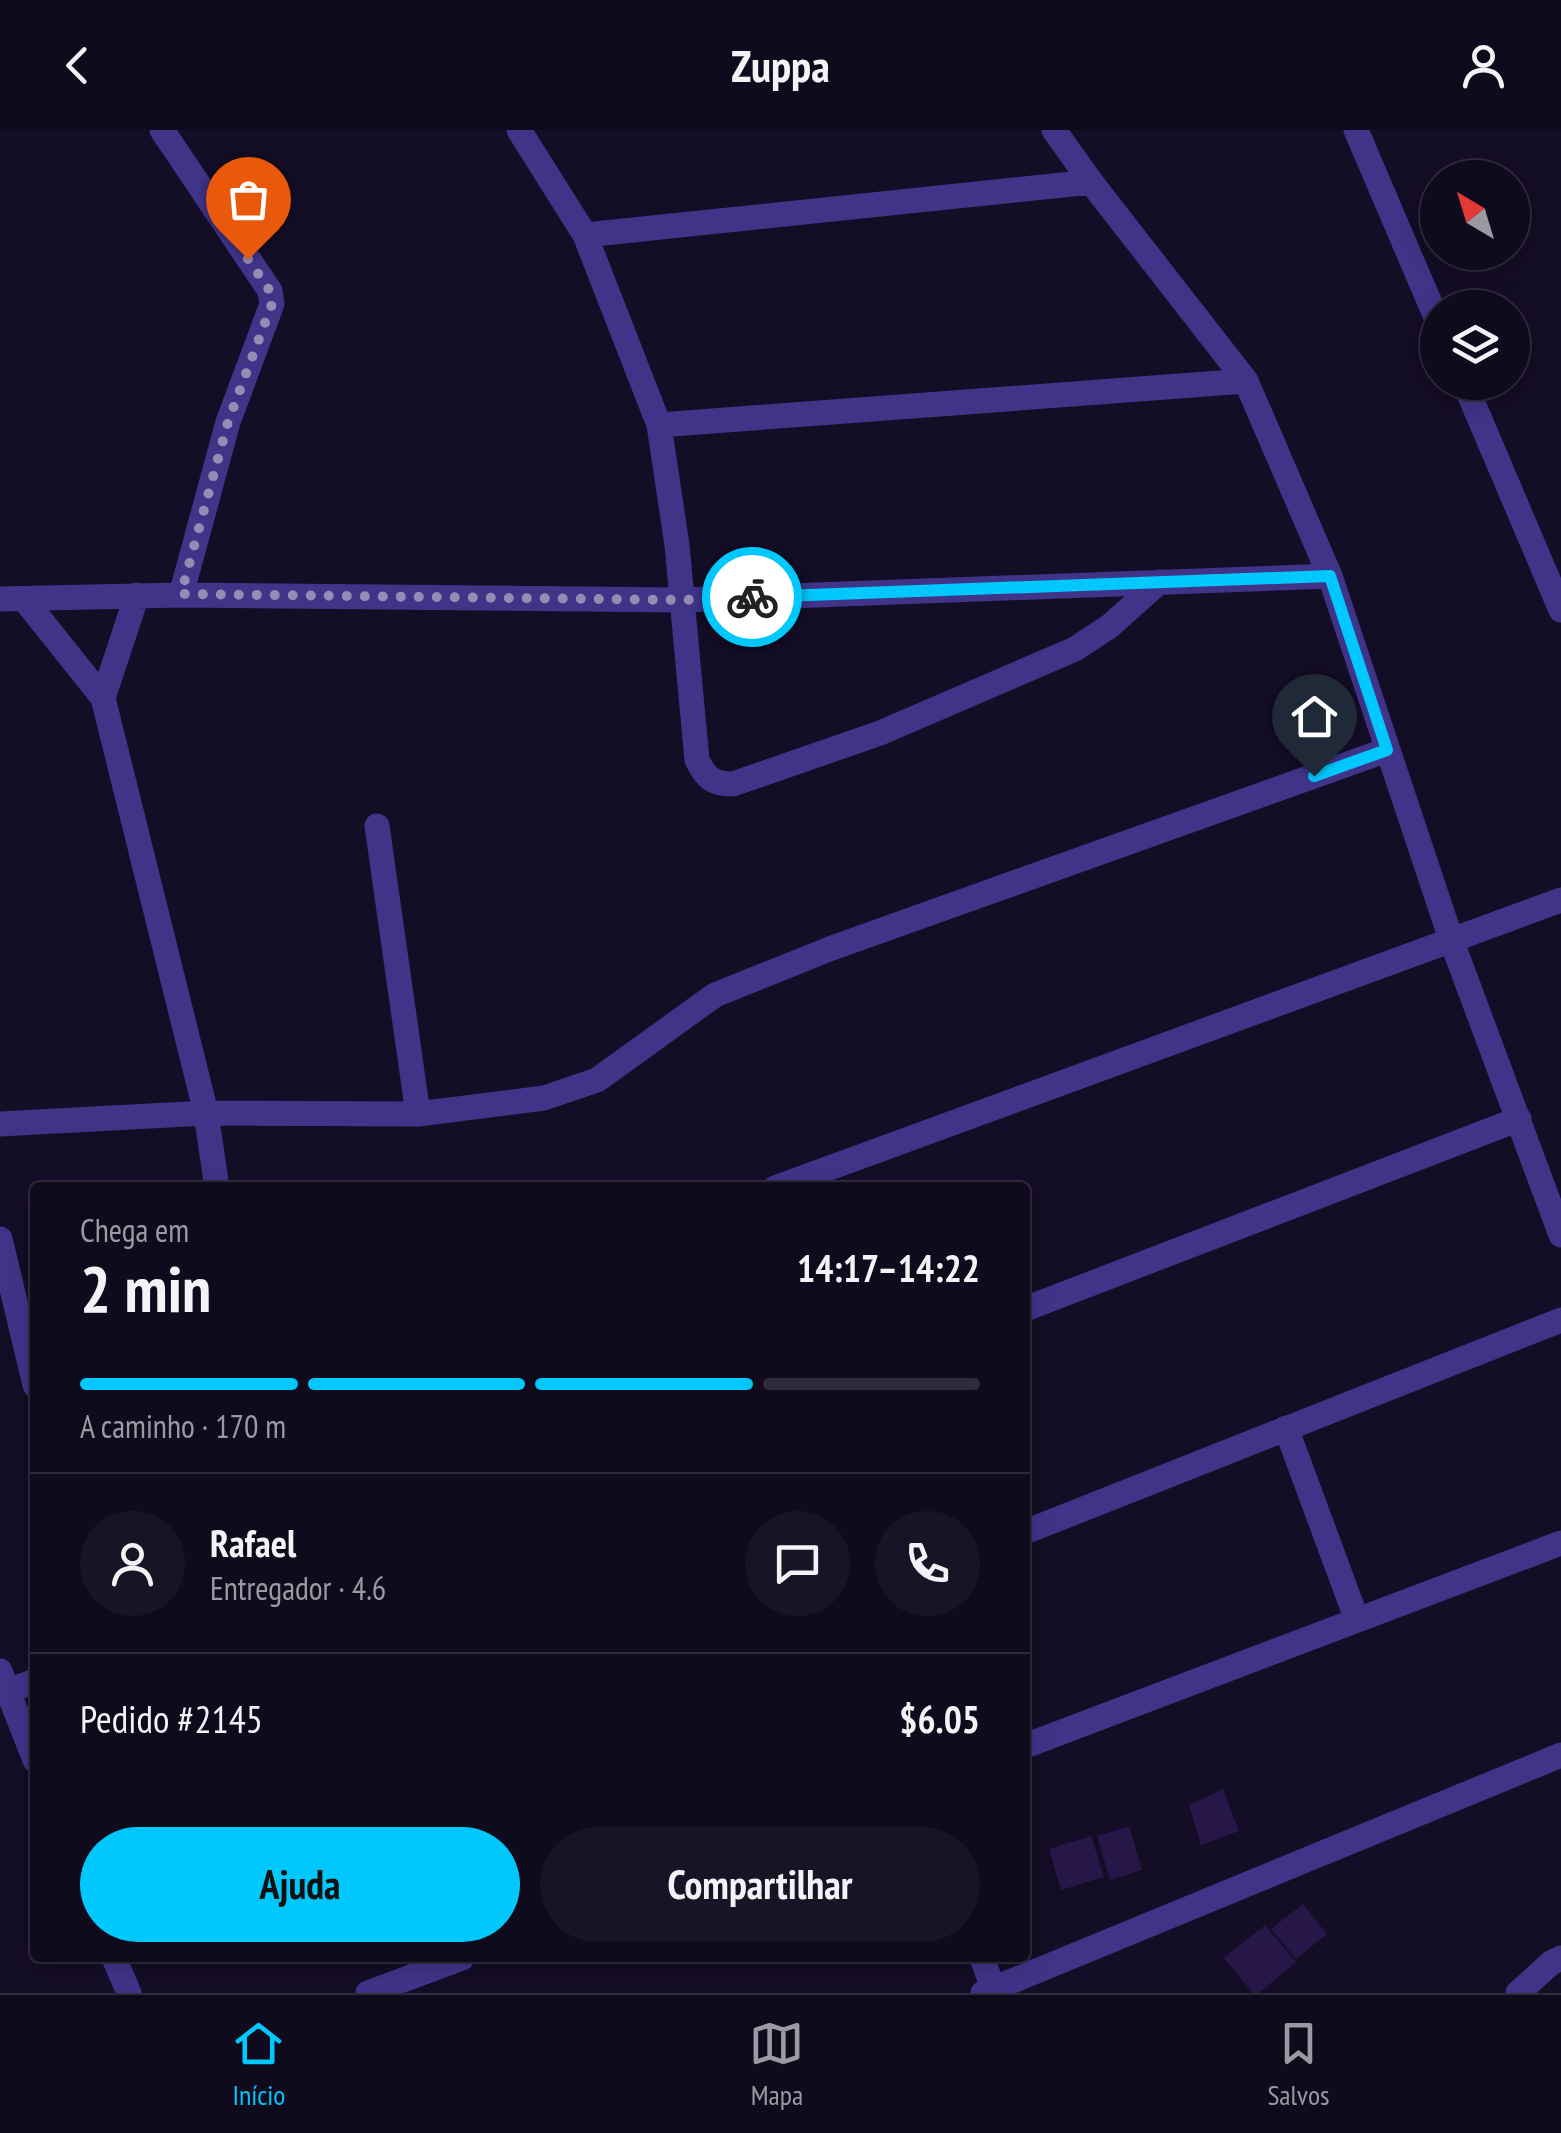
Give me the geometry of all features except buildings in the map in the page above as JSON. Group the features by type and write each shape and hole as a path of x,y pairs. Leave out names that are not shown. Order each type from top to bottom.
{"street":[{"path":"162,130 270,291 272,304 228,422 181,594"},
{"path":"518,130 585,235 659,425 683,600 697,760 715,784 733,784 880,733 1075,650 1110,626 1159,582"},
{"path":"1054,130 1246,381 1330,576 1452,942 1561,1234"},
{"path":"1356,130 1424,290"},
{"path":"585,235 1091,182"},
{"path":"659,425 1246,381"},
{"path":"1472,400 1561,610"},
{"path":"12,599 181,594 683,600 1330,576"},
{"path":"102,698 137,594"},
{"path":"12,599 102,698 206,1113 217,1182"},
{"path":"0,1124 206,1113 418,1114 544,1098 597,1080 715,996 832,948 1387,750"},
{"path":"377,826 418,1114"},
{"path":"792,1182 1561,900"},
{"path":"1030,1308 1519,1119"},
{"path":"0,1239 30,1364"},
{"path":"1030,1530 1561,1320"},
{"path":"1286,1428 1357,1620"},
{"path":"1030,1744 1561,1542"},
{"path":"30,1681 4,1681 30,1747"},
{"path":"983,1962 990,1992 1561,1755"},
{"path":"1518,1993 1561,1958"},
{"path":"116,1962 129,1993"},
{"path":"368,1993 451,1962"}],"way so far":[{"path":"248,259 270,291 270,316 228,422 181,594 683,600 752,597"}],"route":[{"path":"752,597 1330,576 1387,750 1314,776"}]}
